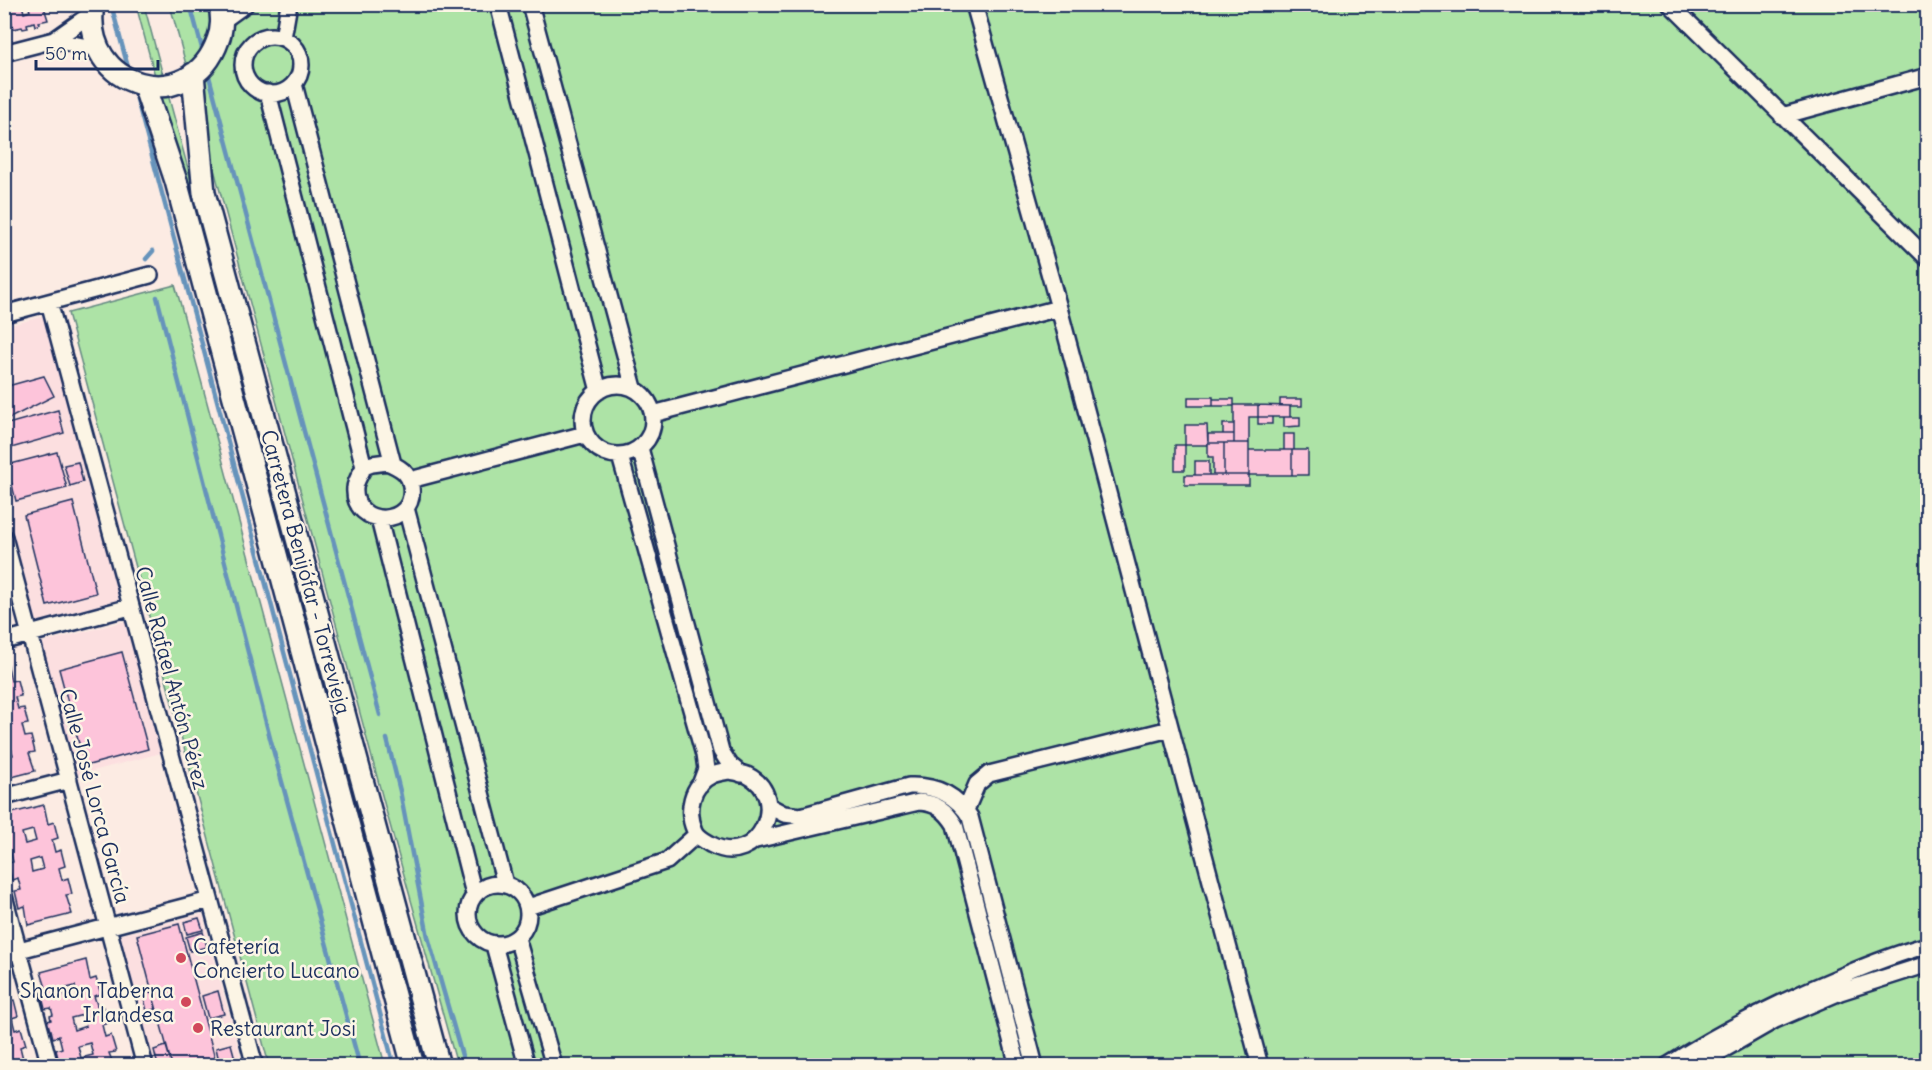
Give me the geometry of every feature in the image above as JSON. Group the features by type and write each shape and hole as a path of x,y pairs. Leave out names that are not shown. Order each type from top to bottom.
{"main road":[{"path":"92,9 90,21 94,42 104,61 120,75 139,84 161,86 182,81 193,74 214,52 221,32 220,13"},
{"name":"Carretera Benijófar - Torrevieja","path":"193,74 204,193 439,1065"},
{"name":"Carretera Benijófar - Torrevieja","path":"144,85 176,181 413,1065"}],"street":[{"path":"220,13 246,4"},
{"path":"283,38 289,4"},
{"path":"498,4 599,391"},
{"path":"530,4 634,388"},
{"path":"974,4 1059,308 1260,1065"},
{"path":"1670,4 1928,259"},
{"path":"4,53 54,40 92,9"},
{"path":"265,37 283,38 291,43 297,50 301,67 294,84 287,90 268,93 251,84 243,66 244,57 249,48 256,41 265,37"},
{"path":"54,40 98,49"},
{"path":"1782,116 1928,76"},
{"path":"294,84 393,464"},
{"path":"268,93 364,467 354,487 356,502 365,514 380,519 394,518 406,508 412,494 410,480 401,467 387,462 364,467"},
{"path":"4,314 150,275"},
{"name":"Calle Rafael Antón Pérez","path":"49,302 255,1065"},
{"path":"653,414 1059,308"},
{"path":"620,385 634,388 645,397 653,414 654,424 649,437 640,448 620,456 606,453 593,446 585,434 583,420 586,406 594,394 606,387 620,385"},
{"path":"410,480 585,434"},
{"path":"640,448 721,751 730,765 741,774"},
{"path":"620,456 704,754 706,769 700,785"},
{"path":"406,508 505,884"},
{"path":"380,519 474,894"},
{"name":"Calle José Lorca García","path":"4,537 145,1065"},
{"path":"4,641 130,607"},
{"path":"966,810 977,784 989,774 1170,729"},
{"path":"756,840 767,824 769,806 762,788 748,776 729,771 711,776 697,788 690,806 692,825 696,835 720,849 739,849 756,840 919,802 937,805 944,810 955,825 1018,1065"},
{"path":"4,797 69,780"},
{"path":"769,806 784,814 801,816 909,786 921,785 944,791 954,797 970,817 1035,1065"},
{"path":"528,906 667,861 696,835"},
{"path":"505,884 519,892 528,906 527,924 517,938 506,944 494,945 479,939 469,925 467,909 474,894 488,885 505,884"},
{"path":"4,896 12,952 50,1065"},
{"path":"12,952 210,900"},
{"path":"517,938 554,1065"},
{"path":"494,945 527,1065"},
{"path":"1667,1065 1694,1048 1791,997 1896,954 1928,945"},
{"path":"1695,1065 1775,1020 1840,992 1928,964"}],"shaded area":[{"path":"44,316 120,599 36,622 5,505 4,327"},
{"path":"126,621 161,753 77,775 41,643"},
{"path":"202,914 243,1065 155,1065 120,935"}],"green space":[{"path":"136,5 144,5 429,1065 420,1065"},
{"path":"170,5 1927,5 1927,1065 457,1065 387,814"},
{"path":"175,285 385,1065 269,1065 68,313"}],"building":[{"path":"8,4 22,4 24,13 30,11 28,4 43,4 48,20 39,22 40,24 35,26 34,22 27,24 28,28 13,29"},
{"path":"44,376 54,396 4,421 4,387"},
{"path":"1188,397 1213,397 1213,406 1188,406"},
{"path":"1213,399 1234,399 1234,406 1213,406"},
{"path":"1280,399 1302,399 1302,406 1280,406"},
{"path":"1234,405 1258,405 1258,417 1249,417 1249,443 1234,443"},
{"path":"1258,405 1290,406 1290,417 1258,417"},
{"path":"58,410 64,433 4,450 4,425"},
{"path":"1258,417 1272,417 1272,424 1258,424"},
{"path":"1284,417 1300,417 1300,426 1284,427"},
{"path":"1223,424 1234,424 1234,434 1223,434"},
{"path":"1185,425 1207,425 1208,445 1185,445"},
{"path":"1208,434 1234,434 1234,443 1208,443"},
{"path":"1284,434 1294,434 1294,450 1284,450"},
{"path":"1208,443 1224,443 1224,475 1213,475 1213,457 1208,457"},
{"path":"1224,443 1249,443 1249,475 1224,475"},
{"path":"1175,445 1185,445 1185,470 1175,470"},
{"path":"1249,450 1292,450 1292,475 1249,475"},
{"path":"1292,450 1308,450 1308,475 1292,475"},
{"path":"57,452 67,488 16,501 7,465"},
{"path":"1195,461 1209,461 1209,475 1195,475"},
{"path":"78,462 83,482 70,486 64,465"},
{"path":"1185,475 1249,475 1249,485 1185,485"},
{"path":"73,502 96,593 47,606 24,515"},
{"path":"122,652 148,749 85,766 59,669"},
{"path":"7,662 11,681 17,680 21,696 15,697 18,709 24,708 28,724 22,725 25,737 31,736 35,752 29,753 35,771 4,779 4,757 13,755 10,744 4,745 4,663"},
{"path":"44,805 48,824 54,822 58,838 52,840 55,852 61,850 65,866 59,868 62,880 68,878 72,894 66,895 72,914 28,925 25,906 19,908 15,891 21,890 18,878 12,880 8,863 13,862 10,850 4,851 4,835 6,834 4,815","holes":["33,830 36,841 25,844 22,833","40,858 43,869 32,872 30,861"]},
{"path":"199,918 203,930 187,934 184,922"},
{"path":"179,924 217,1066 172,1066 152,992 137,935"},
{"path":"203,932 207,947 190,951 186,937"},
{"path":"86,960 90,980 96,978 101,994 94,996 98,1008 104,1007 108,1023 102,1025 105,1037 111,1035 116,1052 109,1053 114,1066 60,1066 56,1050 62,1048 59,1036 53,1038 51,1030 47,1031 44,1022 51,1020 50,1016 53,1015 51,1008 45,1009 41,993 47,991 41,972","holes":["75,986 78,998 66,1001 63,989","83,1015 86,1026 74,1030 71,1018","90,1043 93,1055 81,1058 78,1046"]},
{"path":"4,985 8,1001 14,1000 18,1016 12,1018 15,1030 21,1028 26,1045 20,1047 23,1059 29,1057 31,1066 4,1066"},
{"path":"218,991 224,1014 208,1018 202,996"},
{"path":"152,992 156,1009 147,1011 143,994"},
{"path":"231,1044 237,1066 220,1066 216,1048"},
{"path":"166,1046 172,1066 158,1066 154,1050"}],"waterway":[{"path":"111,4 129,71"},
{"path":"190,4 203,52"},
{"path":"207,69 380,715"},
{"path":"134,88 394,1066"},
{"path":"146,259 153,251"},
{"path":"157,297 271,742 360,1066"},
{"path":"387,739 400,791 428,937 465,1066"}],"place":[{"name":"Cafetería Concierto Lucano","path":"181,958"},
{"name":"Shanon Taberna Irlandesa","path":"186,1002"},
{"name":"Restaurant Josi","path":"198,1028"}]}
